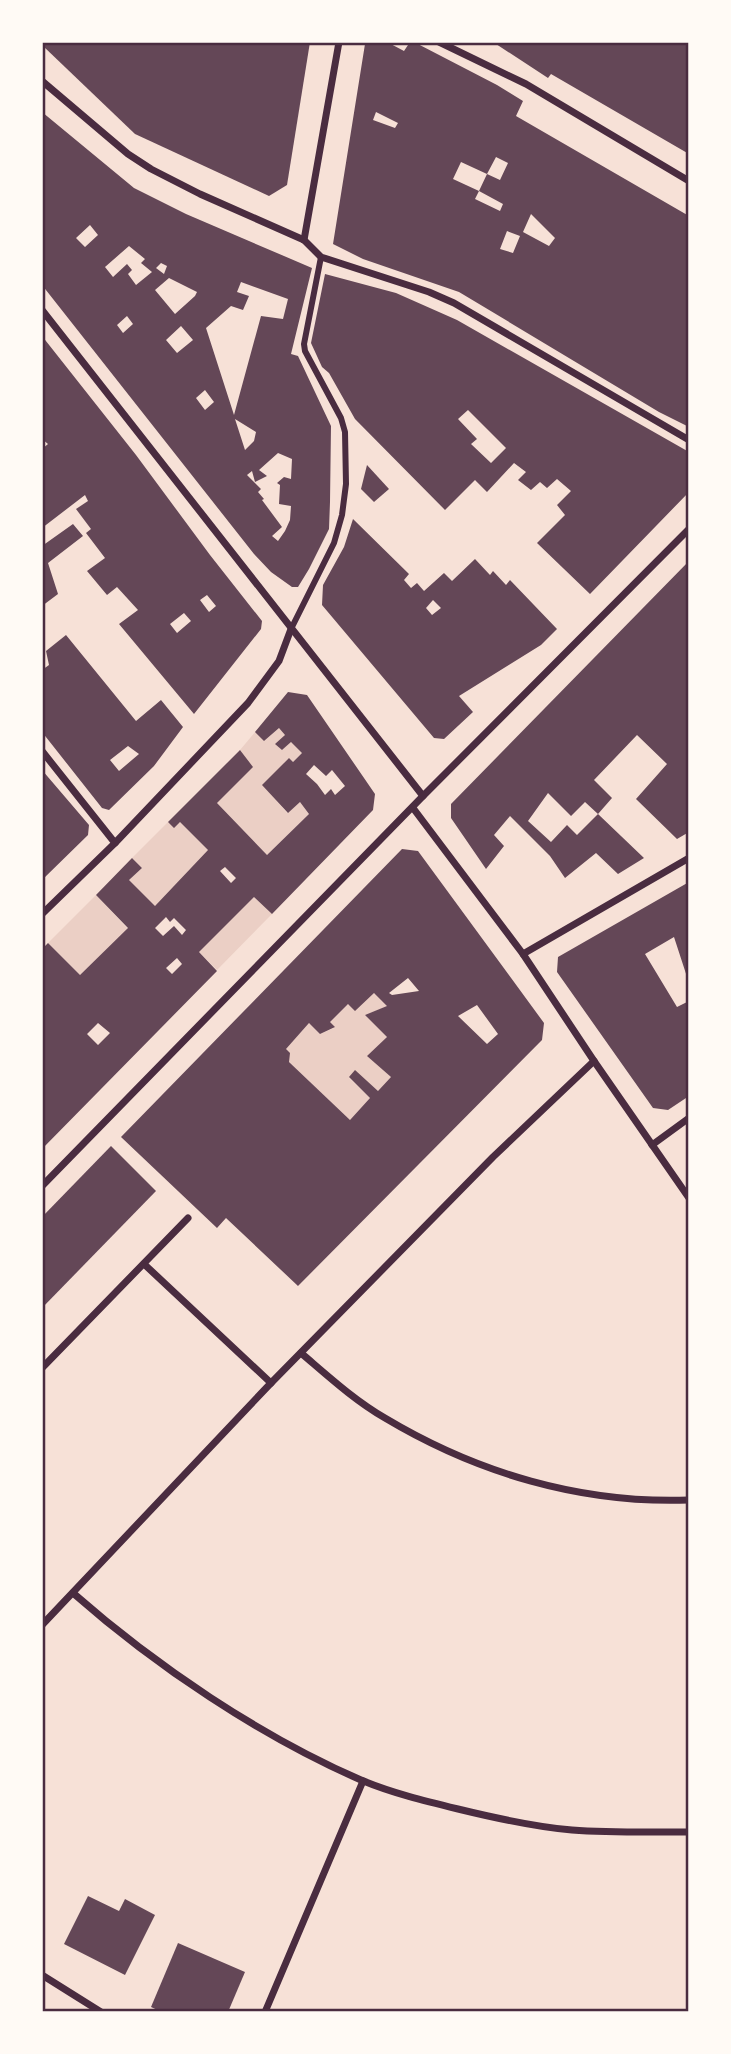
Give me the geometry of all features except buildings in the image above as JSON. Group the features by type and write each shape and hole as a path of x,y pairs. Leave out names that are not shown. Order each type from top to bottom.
{"street":[{"path":"304,240 340,42"},
{"path":"439,42 526,84 689,181"},
{"path":"42,81 128,154 151,169 304,240 321,257 429,292 454,303 689,440"},
{"path":"42,914 115,843 248,703 279,661 291,629 334,542 342,515 346,484 345,432 341,418 304,345 321,257"},
{"path":"42,310 423,796"},
{"path":"42,1186 423,796 689,529"},
{"path":"42,751 115,843"},
{"path":"413,808 523,954 689,1198"},
{"path":"523,954 689,858"},
{"path":"42,1625 271,1383 493,1157 594,1061"},
{"path":"652,1145 689,1118"},
{"path":"42,1368 188,1219"},
{"path":"144,1264 271,1383"},
{"path":"301,1353 342,1389 384,1418 474,1463 545,1486 593,1496 689,1500"},
{"path":"73,1593 115,1630 202,1691 301,1750 363,1781 424,1801 502,1820 571,1830 689,1832"},
{"path":"265,2012 363,1781"},
{"path":"42,1975 101,2012"}],"shaded area":[{"path":"279,728 285,735 276,744 282,750 291,742 302,753 293,762 289,758 263,785 287,813 300,802 309,814 267,855 217,803 252,767 240,750 256,731 264,741"},
{"path":"168,822 174,827 180,822 208,850 155,906 129,880 142,868 132,858"},
{"path":"96,895 128,929 80,975 48,943"},
{"path":"254,897 272,914 217,970 198,951"},
{"path":"374,993 388,1006 365,1015 387,1037 368,1056 391,1077 378,1091 355,1071 349,1078 370,1098 350,1120 289,1062 286,1049 309,1023 320,1034 334,1028 330,1022 348,1004"}]}
